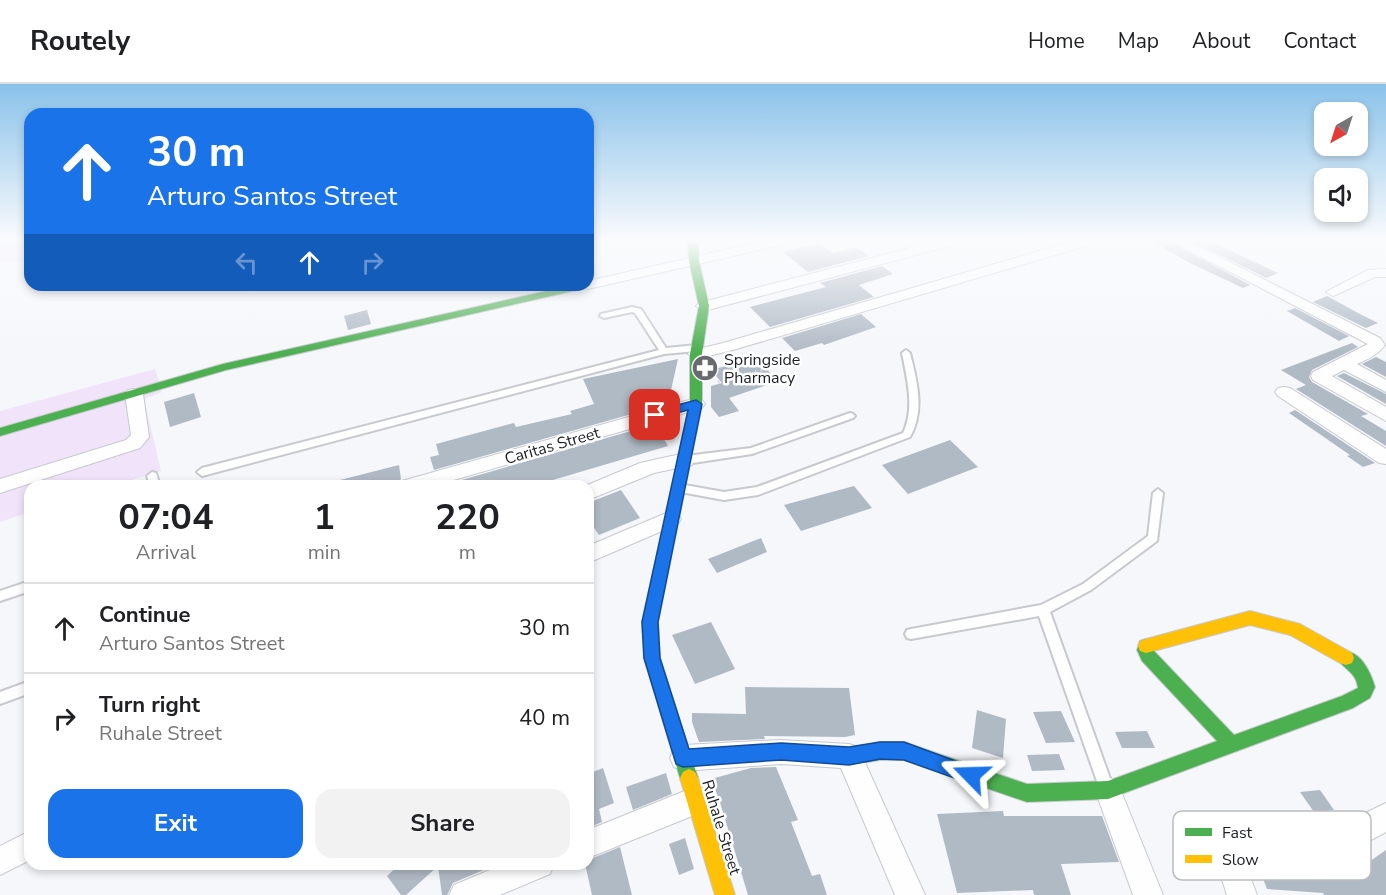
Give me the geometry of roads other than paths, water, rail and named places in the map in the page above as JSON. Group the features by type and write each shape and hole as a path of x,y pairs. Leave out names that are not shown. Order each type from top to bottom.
{"street":[{"path":"594,283 619,278"},
{"name":"Ruhale Street","path":"698,278 704,306 696,351 696,396 685,460 650,622 652,658 725,895"},
{"path":"704,306 811,278"},
{"path":"696,351 727,347 962,278"},
{"path":"1248,278 1377,345 1386,359"},
{"path":"1333,292 1363,278"},
{"path":"0,432 223,367 560,291"},
{"path":"1377,345 1319,376 1386,415"},
{"path":"1345,364 1386,387"},
{"path":"1284,392 1386,458"},
{"path":"0,486 133,444 140,437 134,394"},
{"name":"Caritas Street","path":"428,480 696,396"},
{"path":"594,490 644,469 668,461 685,460"},
{"path":"594,552 671,519"},
{"path":"683,758 781,752 849,756 880,751 904,751 1027,794 1108,790 1347,702 1364,693 1367,687 1364,675 1352,663 1296,628 1263,618 1250,618 1147,644 1145,650 1148,656 1231,744"},
{"path":"849,756 910,895"},
{"path":"1108,790 1148,895"},
{"path":"594,842 697,800"},
{"path":"1371,825 1386,817"},
{"path":"0,861 24,848"},
{"path":"464,895 525,870"},
{"path":"1236,880 1242,895"}],"lane":[{"path":"604,316 632,309 638,311 664,351"},
{"path":"202,472 664,351 696,351"},
{"path":"678,488 724,496 758,491 907,435 913,418 911,378 906,353"},
{"path":"685,460 752,451 850,416"},
{"path":"911,634 1043,610 1087,587 1153,538 1158,493"},
{"path":"0,596 24,588"},
{"path":"1043,610 1108,790"},
{"path":"0,698 24,689"}],"place":[{"name":"Springside Pharmacy","path":"705,368"}]}
